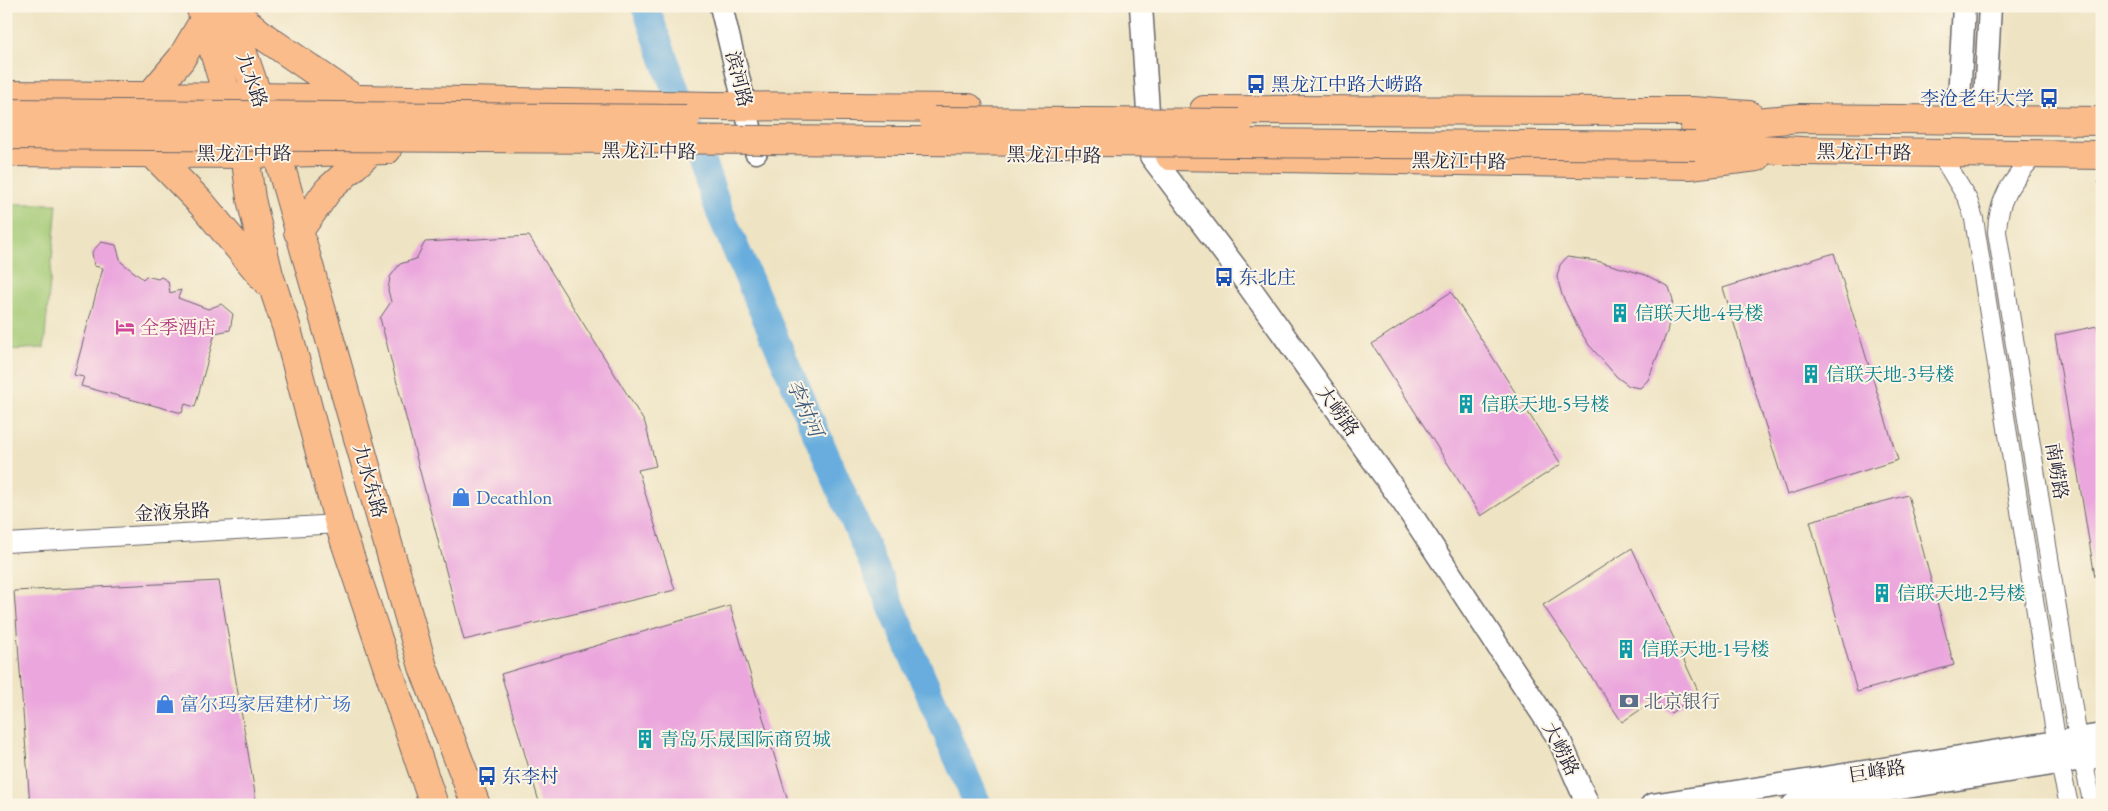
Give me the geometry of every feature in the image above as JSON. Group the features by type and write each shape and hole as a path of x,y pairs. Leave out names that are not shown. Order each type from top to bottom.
{"main road":[{"name":"九水路","path":"228,7 277,153"},
{"path":"228,7 266,38 355,99"},
{"name":"九水路","path":"202,13 244,154"},
{"path":"150,97 181,59 202,13"},
{"name":"黑龙江中路","path":"6,96 257,97 712,106 1692,110 1800,118 2102,121"},
{"name":"黑龙江中路","path":"6,113 1695,136"},
{"path":"1695,136 1800,118"},
{"name":"黑龙江中路","path":"6,135 1695,136"},
{"path":"1695,136 1802,151"},
{"name":"黑龙江中路","path":"6,152 244,154 372,150 548,149 1690,165 1802,151 2102,155"},
{"path":"298,232 328,190 372,150"},
{"path":"152,153 228,232 274,291"},
{"name":"九水东路","path":"277,153 423,667 476,805"},
{"path":"244,154 251,199 274,291 287,329 339,524 434,805"}],"street":[{"name":"滨河路","path":"721,6 756,152"},
{"path":"1141,6 1151,156"},
{"path":"1964,6 1971,119"},
{"path":"1971,119 1990,6"},
{"name":"南崂路","path":"1940,153 1968,200 1974,219 2076,752 2093,805"},
{"name":"南崂路","path":"2036,153 2008,188 2001,201 1998,216 1998,232 2076,752 2069,805"},
{"name":"大崂路","path":"1151,156 1238,271 1403,502 1559,739 1588,805"},
{"name":"金液泉路","path":"6,543 339,524"},
{"name":"巨峰路","path":"1793,805 2076,752 2102,735"},
{"name":"巨峰路","path":"1652,805 2076,752"}],"green space":[{"path":"6,204 57,204 44,348 6,350"}],"building":[{"path":"529,236 645,423 656,466 638,470 675,590 464,640 380,318 391,302 388,290 390,277 400,264 416,259 425,242"},
{"name":"全季酒店","path":"101,242 116,245 121,262 143,279 146,276 158,279 161,277 168,281 170,293 181,290 178,298 208,309 221,304 233,314 230,330 215,333 195,407 185,404 182,413 81,386 84,377 74,375 103,268 94,266 92,252"},
{"name":"信联天地-3号楼","path":"1834,253 1898,460 1787,495 1723,288"},
{"name":"信联天地-4号楼","path":"1567,257 1597,261 1646,275 1669,287 1673,300 1667,332 1648,380 1640,388 1629,386 1617,377 1589,345 1577,326 1562,295 1557,277 1560,265"},
{"name":"信联天地-5号楼","path":"1451,292 1561,464 1481,516 1372,344"},
{"path":"2097,326 2102,348 2102,576 2095,577 2055,335"},
{"name":"信联天地-2号楼","path":"1908,495 1954,665 1857,692 1810,521"},
{"name":"信联天地-1号楼","path":"1632,548 1699,693 1671,713 1655,700 1622,722 1543,605"},
{"path":"219,581 257,805 30,805 14,591"},
{"name":"青岛乐晟国际商贸城","path":"730,606 789,805 540,805 501,674"}],"waterway":[{"name":"李村河","path":"645,6 721,215 978,805"}],"place":[{"name":"黑龙江中路大崂路","path":"1256,84"},
{"name":"李沧老年大学","path":"2049,98"},
{"name":"东北庄","path":"1224,277"},
{"name":"信联天地-4号楼","path":"1620,313"},
{"name":"全季酒店","path":"125,327"},
{"name":"信联天地-3号楼","path":"1811,374"},
{"name":"信联天地-5号楼","path":"1466,404"},
{"name":"Decathlon","path":"461,497"},
{"name":"信联天地-2号楼","path":"1882,593"},
{"name":"信联天地-1号楼","path":"1626,649"},
{"name":"北京银行","path":"1629,701"},
{"name":"富尔玛家居建材广场","path":"165,704"},
{"name":"青岛乐晟国际商贸城","path":"645,739"},
{"name":"东李村","path":"487,776"}]}
